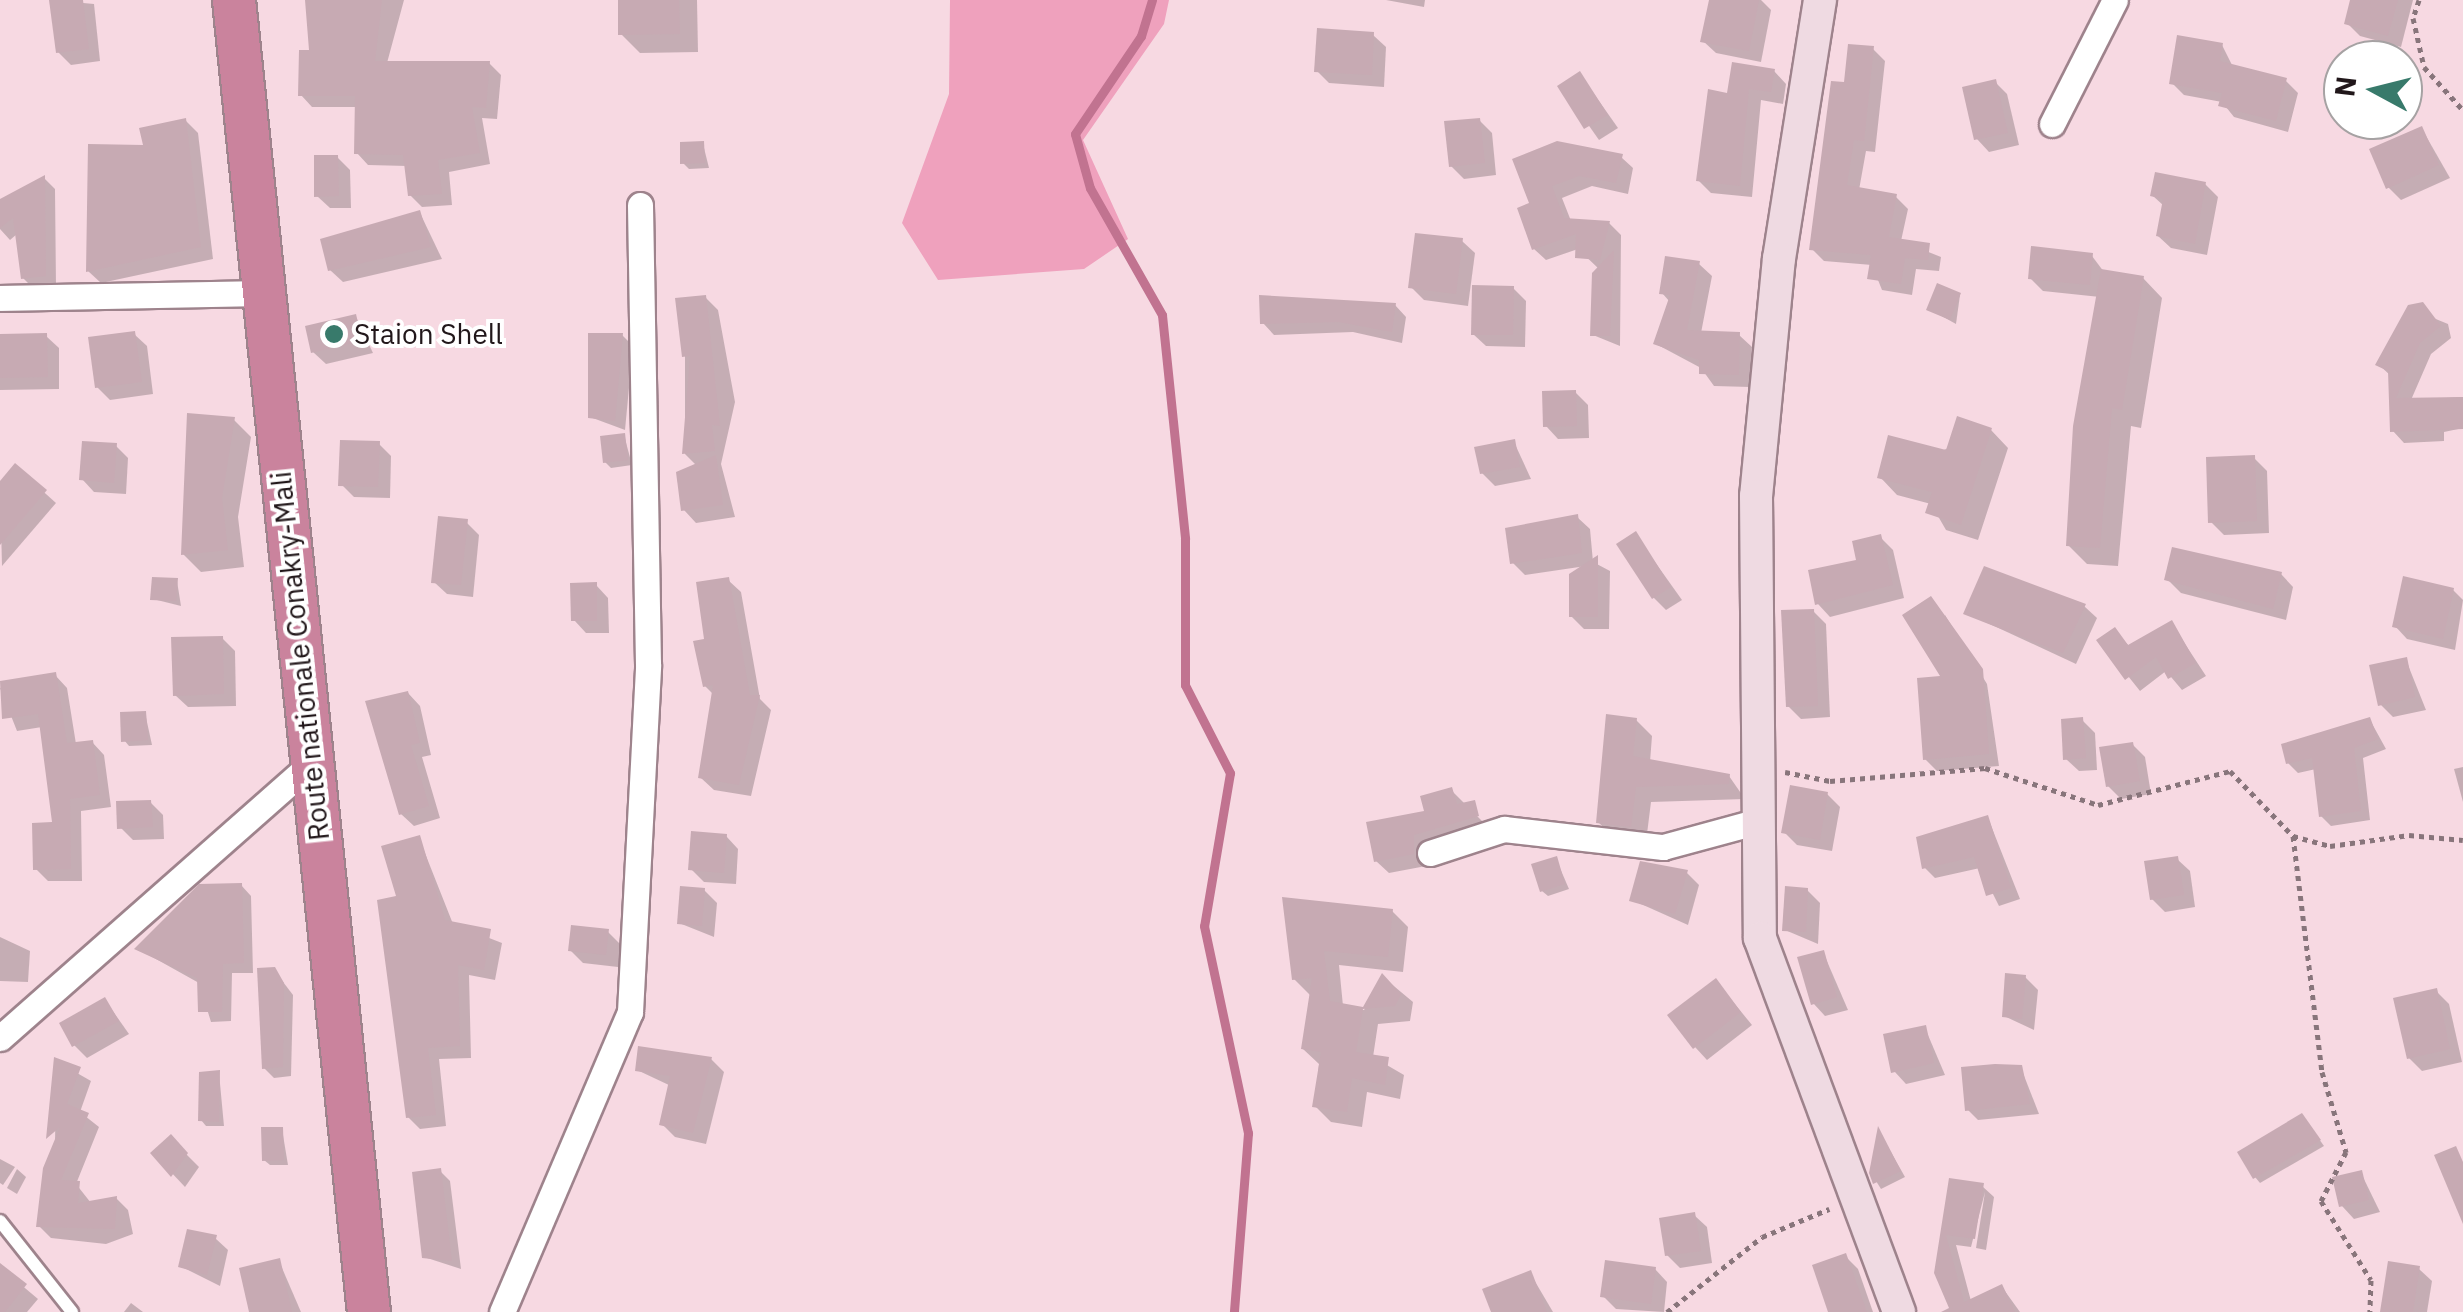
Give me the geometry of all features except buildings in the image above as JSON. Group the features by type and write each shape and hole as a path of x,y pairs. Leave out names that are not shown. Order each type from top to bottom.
{"highway":[{"name":"Route nationale Conakry-Mali","path":"234,0 369,1312"}],"street":[{"path":"1820,0 1779,258 1756,496 1752,766 1760,938 1850,1199 1899,1312"},
{"path":"2052,124 2114,0"},
{"path":"502,1312 630,1012 648,664 640,205"},
{"path":"0,298 264,293"},
{"path":"0,1038 311,764"},
{"path":"1430,853 1504,829 1663,848 1755,822"}],"lane":[{"path":"0,1221 72,1312"}],"path":[{"path":"2419,0 2413,18 2424,68 2463,110"},
{"path":"1752,766 1830,782 1985,768 2098,805 2230,771 2294,836 2330,846 2410,835 2463,840"},
{"path":"2294,836 2322,1072 2346,1152 2320,1200 2371,1280 2370,1312"},
{"path":"1667,1312 1762,1238 1850,1199"}],"shaded area":[{"path":"950,0 1169,0 1164,24 1083,140 1128,239 1084,269 938,280 902,223 949,94"}],"waterway":[{"path":"1152,0 1141,36 1075,134 1090,188 1162,315 1185,539 1185,685 1230,773 1204,926 1248,1133 1234,1312"}],"place":[{"name":"Staion Shell","path":"334,334"}]}
